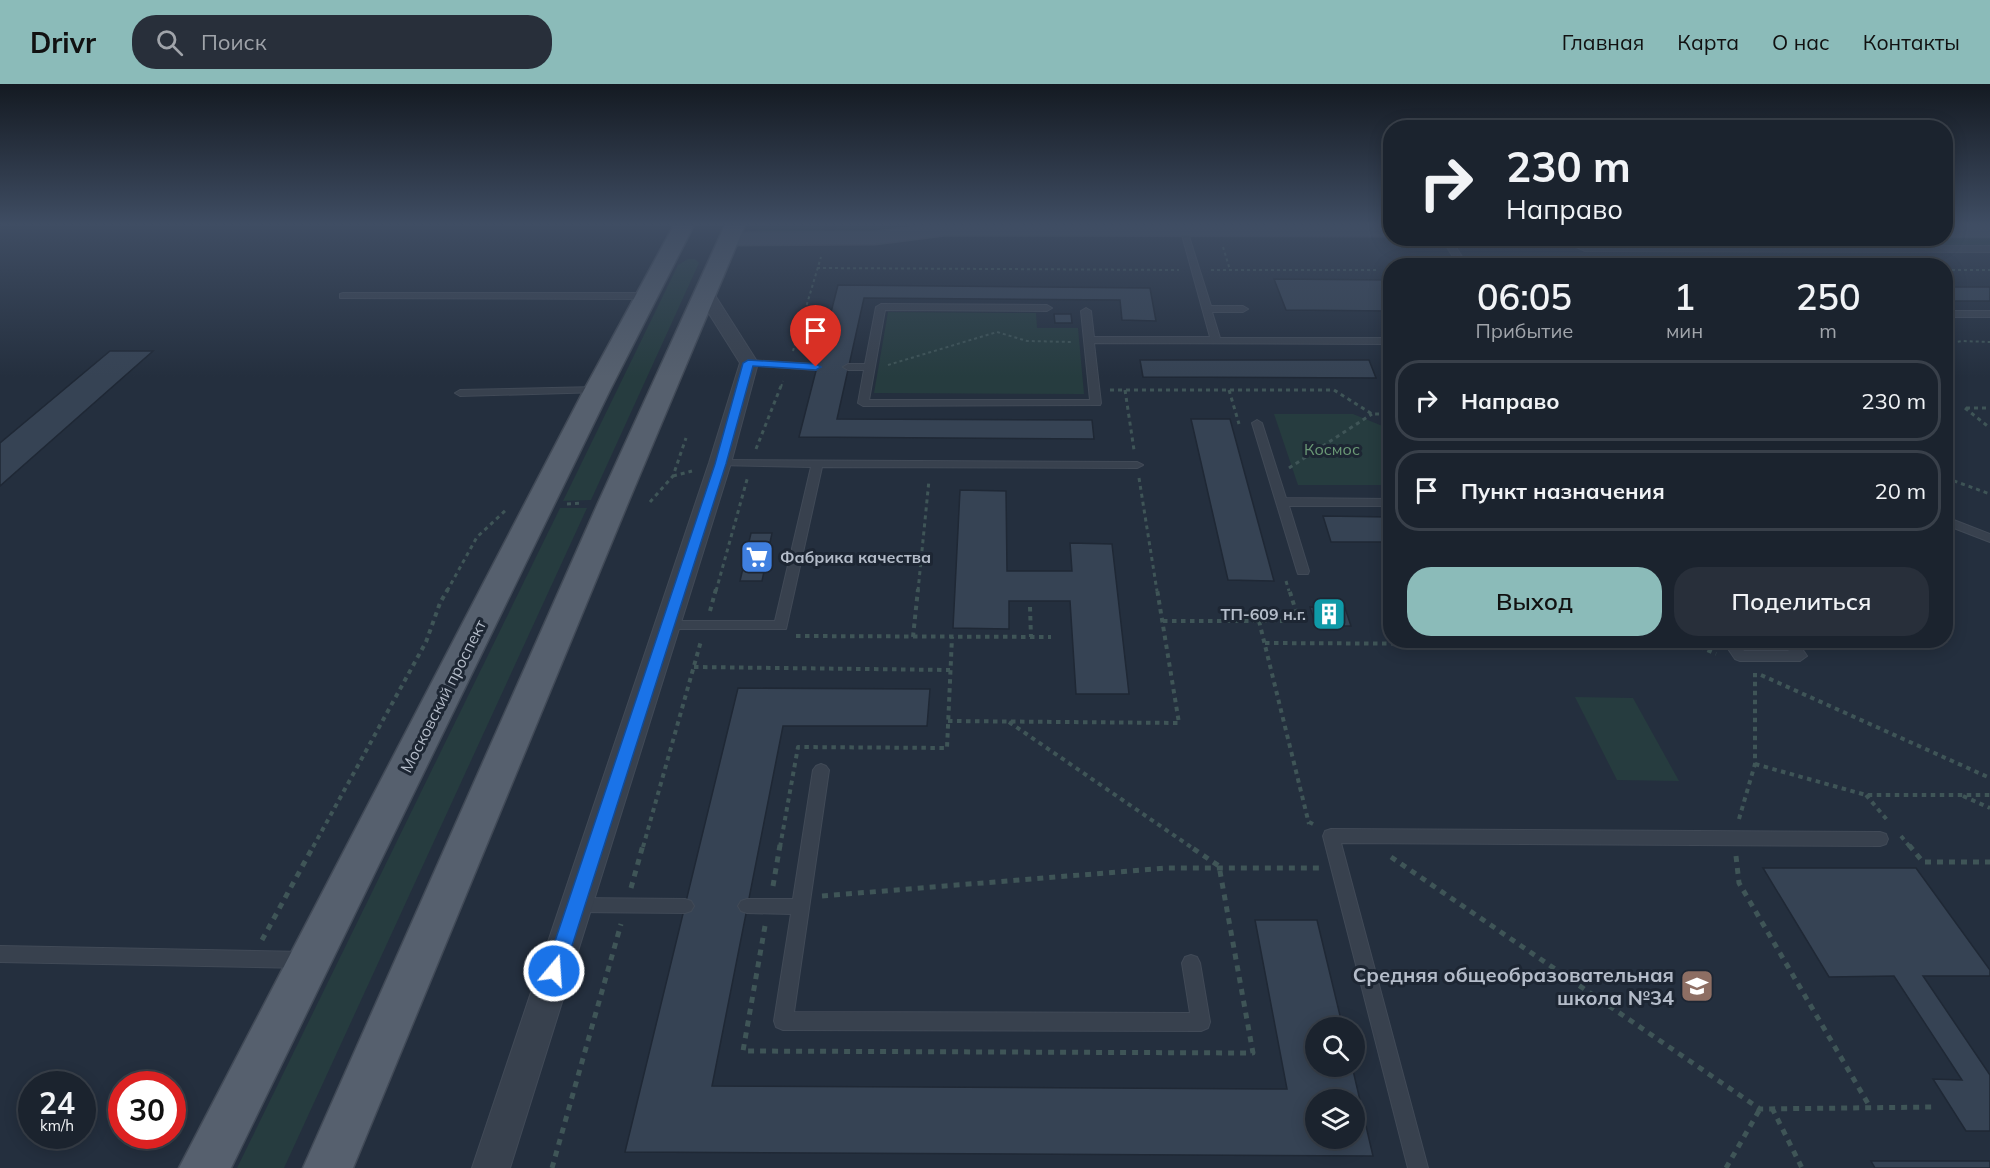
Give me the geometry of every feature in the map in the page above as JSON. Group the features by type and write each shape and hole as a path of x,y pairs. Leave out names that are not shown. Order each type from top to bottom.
{"main road":[{"name":"Московский проспект","path":"204,1168 597,390 646,296 665,276"},
{"path":"328,1168 705,292 705,276"}],"street":[{"path":"491,1168 720,464 748,363 705,292"}],"lane":[{"path":"1196,276 1216,340"},
{"path":"343,296 646,296"},
{"path":"1047,308 881,307 863,403 1096,404 1086,311"},
{"path":"1207,309 1243,309"},
{"path":"1953,314 1986,314 1990,320"},
{"path":"1089,341 1383,341"},
{"path":"748,363 816,367"},
{"path":"848,367 870,367"},
{"path":"460,393 597,390"},
{"path":"1257,423 1303,571"},
{"path":"720,464 1137,465"},
{"path":"666,626 781,626 817,464"},
{"path":"1282,502 1383,502"},
{"path":"1953,524 1990,538"},
{"path":"1734,648 1740,656 1800,656 1794,648"},
{"path":"821,770 783,1021 1201,1022 1191,963"},
{"path":"1418,1168 1331,836 1880,839"},
{"path":"747,906 802,901"},
{"path":"576,905 685,906"},
{"path":"0,954 310,961"}],"path":[{"path":"552,1168 752,464 789,365 815,276"},
{"path":"870,367 891,365 997,332 1027,341 1089,341"},
{"path":"1953,343 1990,342"},
{"path":"1095,390 1334,390 1372,414 1383,414"},
{"path":"948,721 1179,723 1125,390"},
{"path":"1990,408 1965,408 1990,428"},
{"path":"1273,473 1282,472 1372,414"},
{"path":"650,502 673,476 686,438"},
{"path":"913,636 930,464"},
{"path":"1953,481 1990,494"},
{"path":"562,504 587,503"},
{"path":"252,959 426,642 440,603 477,537 510,505"},
{"path":"1029,607 1031,637"},
{"path":"1162,621 1299,621"},
{"path":"784,636 1051,637"},
{"path":"947,748 952,637"},
{"path":"1265,643 1383,643"},
{"path":"1705,648 1726,658"},
{"path":"694,668 950,669"},
{"path":"1745,668 1990,778"},
{"path":"1755,672 1755,764 1734,838 1739,883 1870,1107"},
{"path":"743,1051 1253,1053 1219,866 1009,722"},
{"path":"1755,764 1866,795 1990,795"},
{"path":"1866,795 1923,862 1990,862"},
{"path":"1961,795 1990,808"},
{"path":"1309,822 1331,834 1361,837 1760,1109 1936,1107"},
{"path":"802,901 1167,868 1219,866 1320,868"},
{"path":"1772,1108 1802,1168"},
{"path":"1726,1168 1760,1109"}],"green space":[{"path":"673,276 693,276 591,500 563,501"},
{"path":"888,312 1036,313 1037,328 1078,328 1084,394 874,393"},
{"name":"Космос","path":"1274,414 1353,414 1383,426 1383,485 1298,485"},
{"path":"560,508 587,508 284,1168 237,1168"},
{"path":"1575,697 1633,698 1679,781 1617,780"}],"building":[{"path":"1274,279 1383,280 1383,311 1286,310"},
{"path":"838,285 1150,288 1156,321 1122,320 1120,300 864,298 837,419 1092,420 1094,439 799,437"},
{"path":"1953,287 1990,287 1990,301 1953,301"},
{"path":"1054,314 1071,314 1072,323 1055,323"},
{"path":"110,351 153,351 0,486 0,443"},
{"path":"1140,360 1369,360 1376,378 1143,377"},
{"path":"1191,419 1230,419 1274,581 1228,580"},
{"path":"960,490 1006,491 1007,571 1072,571 1070,543 1112,544 1129,694 1076,694 1070,601 1009,601 1009,629 953,628"},
{"path":"1323,516 1383,517 1383,542 1331,542"},
{"name":"Фабрика качества","path":"751,533 772,533 762,581 740,581"},
{"name":"ТП-609 н.г.","path":"1310,607 1345,608 1351,626 1316,626"},
{"path":"738,688 930,689 927,726 783,726 712,1086 1287,1089 1255,920 1317,920 1340,1017 1305,1017 1305,1077 1355,1077 1357,1089 1305,1089 1305,1149 1365,1149 1365,1122 1373,1156 625,1152"},
{"path":"1763,868 1916,868 1990,970 1990,976 1923,976 1990,1075 1990,1131 1966,1131 1933,1079 1962,1080 1894,976 1829,977"},
{"path":"1871,1161 1990,1161 1990,1168 1875,1168"}],"place":[{"name":"Фабрика качества","path":"757,557"},
{"name":"ТП-609 н.г.","path":"1329,614"},
{"name":"Средняя общеобразовательная школа №34","path":"1697,986"}],"route":[{"path":"554,971 720,464 748,363 816,367"}]}
